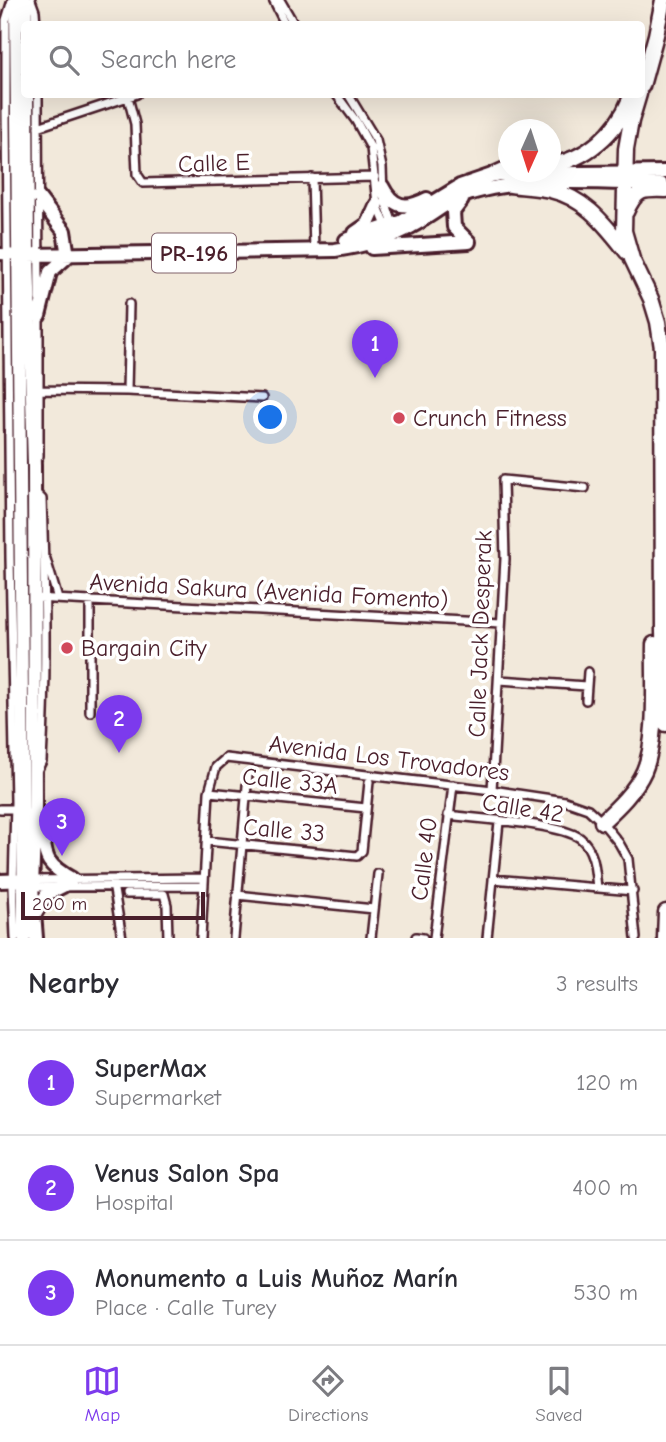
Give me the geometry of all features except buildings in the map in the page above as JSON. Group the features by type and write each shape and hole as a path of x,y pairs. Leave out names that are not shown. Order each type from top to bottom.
{"highway":[{"path":"645,52 661,0"},
{"path":"645,72 661,0"},
{"path":"561,162 593,147 617,124 629,98"},
{"path":"638,98 628,134 624,217 625,238 651,299 662,348 666,724"},
{"path":"624,217 635,195 648,182 666,190"},
{"path":"511,185 549,190 583,203 632,259"},
{"path":"603,822 635,787 644,771 649,751 653,717 658,465 662,419"},
{"path":"665,938 666,912"}],"main road":[{"path":"14,0 12,165 18,255 23,648 29,778 43,830 48,862 67,882 47,894 34,915"},
{"path":"26,21 28,0"},
{"path":"24,938 17,883 29,778 40,598 34,491 36,390 18,255 27,98"},
{"name":"PR-196","path":"648,182 666,172"},
{"name":"PR-196","path":"18,255 317,249 394,237 458,198 464,191 498,173"},
{"name":"PR-196","path":"561,174 626,178 666,184"},
{"name":"PR-196","path":"464,191 511,185 626,178"},
{"path":"379,182 390,201 406,206 464,191"},
{"path":"394,237 469,242 454,227 452,218 464,191"},
{"path":"38,197 64,231 68,256 50,271 39,316"},
{"path":"340,246 368,224 377,204"},
{"path":"19,335 26,351 26,388 36,390"},
{"path":"22,542 28,564 28,580 40,598"},
{"path":"23,648 28,632 29,612 40,598"},
{"path":"35,808 17,883 34,915 36,938"}],"street":[{"path":"28,0 35,10 36,21"},
{"path":"273,0 284,21"},
{"path":"280,0 292,21"},
{"path":"15,938 17,883 10,558 18,255 38,197 38,98"},
{"path":"38,127 125,98"},
{"name":"Calle E","path":"128,98 135,124 137,174 143,183 312,178 379,182"},
{"path":"339,98 371,148 394,237"},
{"path":"350,98 376,140 382,167 377,204 394,237"},
{"path":"312,178 317,249"},
{"path":"18,255 39,316 36,390 127,391 262,398"},
{"path":"127,391 129,304"},
{"name":"Calle Jack Desperak","path":"492,790 505,559 503,480 586,488"},
{"path":"34,491 42,499 44,555 40,598"},
{"path":"44,555 51,569 58,599"},
{"path":"0,558 10,558"},
{"name":"Avenida Sakura (Avenida Fomento)","path":"40,598 501,623"},
{"path":"90,600 90,712"},
{"path":"586,700 588,671"},
{"path":"499,680 586,686"},
{"name":"Avenida Los Trovadores","path":"201,938 209,792 216,767 226,758 492,790 565,801 587,809 603,822 628,859 636,938"},
{"path":"234,938 248,774"},
{"path":"15,806 29,778"},
{"path":"366,808 369,782"},
{"name":"Calle 40","path":"434,938 447,816 453,785"},
{"name":"Calle 33A","path":"209,792 366,808"},
{"path":"0,809 15,806"},
{"name":"Calle 33","path":"207,841 357,856 362,851 366,808"},
{"name":"Calle 42","path":"447,816 555,828 581,839 593,857 597,888"},
{"path":"486,938 499,822"},
{"path":"371,938 378,874"},
{"path":"493,879 633,891"},
{"path":"113,882 122,938"},
{"path":"17,883 203,882"},
{"path":"125,894 162,893 167,897 168,938"},
{"path":"237,895 374,909"},
{"path":"416,937 423,938"}],"place":[{"name":"SuperMax","path":"375,378"},
{"name":"Crunch Fitness","path":"399,418"},
{"name":"Bargain City","path":"67,648"},
{"name":"Venus Salon Spa","path":"119,753"},
{"name":"Monumento a Luis Muñoz Marín","path":"62,856"}]}
